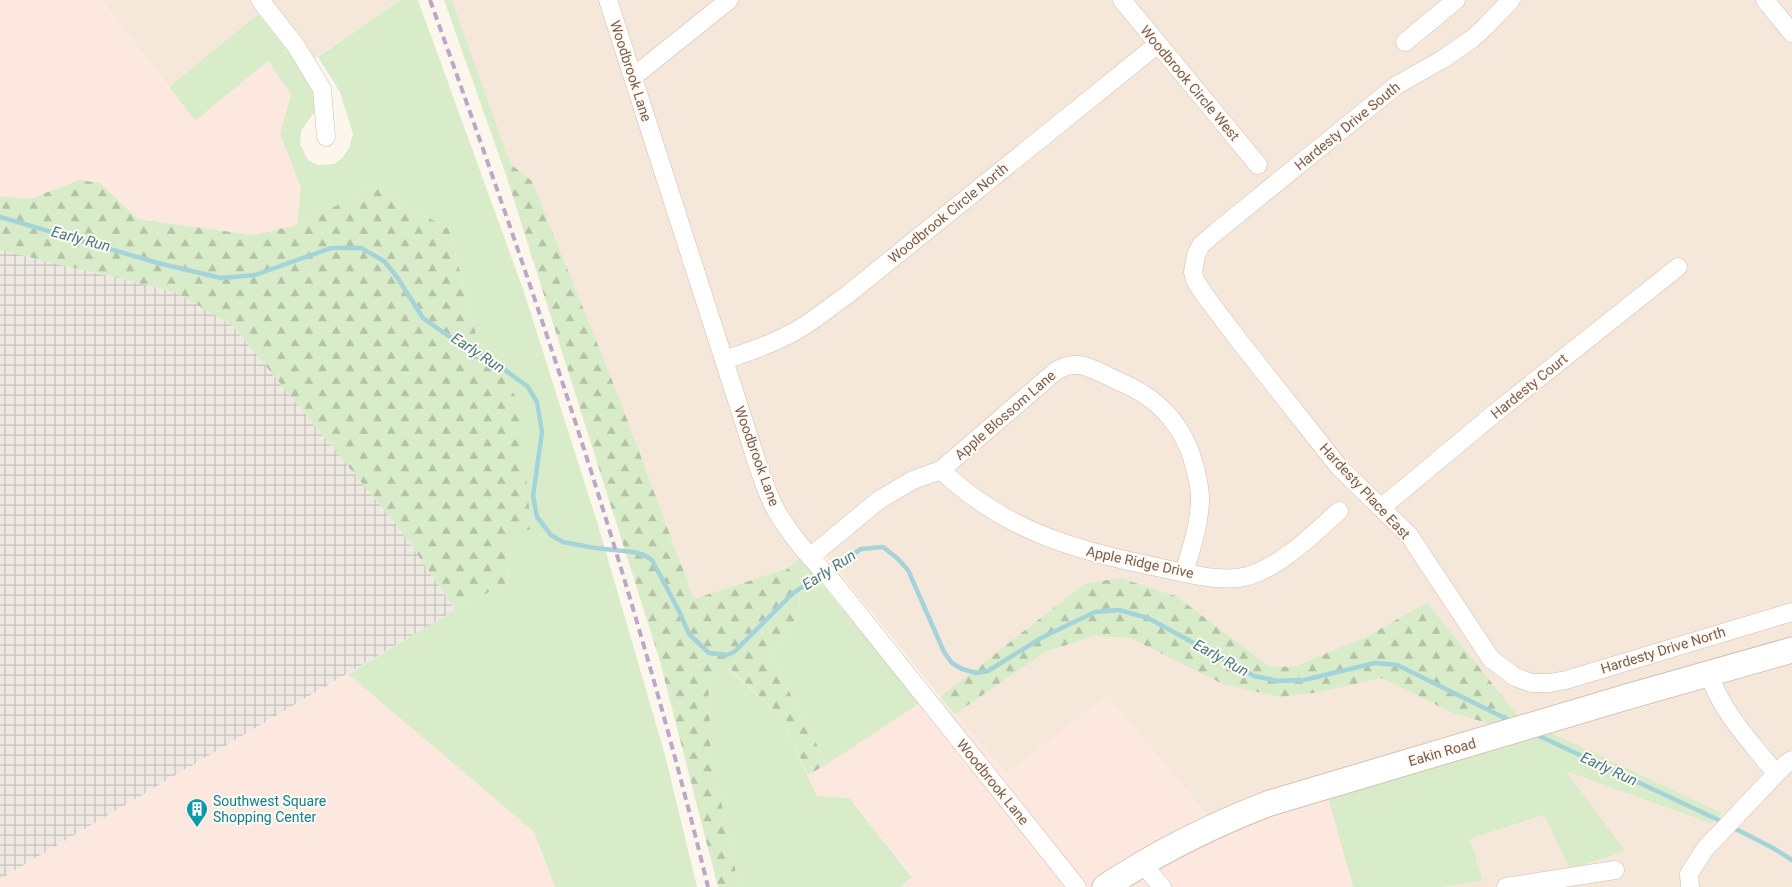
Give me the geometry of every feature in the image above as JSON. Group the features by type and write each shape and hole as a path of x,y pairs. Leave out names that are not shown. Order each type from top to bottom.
{"street":[{"path":"260,0 296,46 322,89 326,137"},
{"name":"Woodbrook Lane","path":"608,0 724,360 764,480 778,512 1077,887"},
{"path":"633,77 729,0"},
{"name":"Woodbrook Circle West","path":"1122,0 1258,165"},
{"path":"1405,42 1456,0"},
{"name":"Hardesty Drive South","path":"1194,263 1201,245 1216,232 1397,85 1443,59 1472,38 1511,0"},
{"path":"1765,0 1792,32"},
{"name":"Woodbrook Circle North","path":"724,360 757,350 788,336 847,295 1158,44"},
{"name":"Hardesty Place East","path":"1194,263 1193,272 1195,280 1211,304 1330,456 1408,536 1491,659 1515,677 1532,683"},
{"name":"Hardesty Court","path":"1381,508 1502,407 1678,267"},
{"name":"Apple Blossom Lane","path":"820,567 879,500 914,480 941,470 1057,370 1068,366 1080,365 1121,382 1158,404 1179,427 1194,461 1200,498 1195,536 1184,573"},
{"name":"Apple Ridge Drive","path":"941,470 956,485 1006,520 1049,539 1107,557 1184,573 1230,580 1263,570 1292,552 1339,511"},
{"name":"Hardesty Drive North","path":"1532,683 1550,683 1566,680 1792,612"},
{"name":"Eakin Road","path":"1105,887 1142,863 1197,834 1270,803 1792,650"},
{"path":"1709,674 1723,707 1776,774"},
{"path":"1690,887 1689,874 1705,849 1776,774 1792,760"},
{"path":"1142,863 1162,887"},
{"path":"1506,887 1615,870"}],"shaded area":[{"path":"0,0 101,0 195,121 268,61 291,95 280,134 301,188 297,225 253,235 138,219 100,183 79,180 30,199 0,196"},
{"path":"101,0 400,0 301,68 258,14 169,87"},
{"path":"452,0 1792,0 1792,639 1519,717 1427,602 1366,637 1293,667 1269,666 1176,596 1084,584 940,697 817,545 788,568 694,599 618,395 532,181 513,166 507,154"},
{"path":"0,250 175,292 233,326 402,532 455,610 0,879"},
{"path":"1094,636 1130,638 1159,653 1280,697 1321,692 1381,678 1455,714 1491,724 1208,816 1107,696 1006,774 955,714 1045,652"},
{"path":"1792,664 1792,887 1443,887 1483,881 1470,839 1544,815 1624,851 1565,770 1712,824 1722,813 1552,733"},
{"path":"348,674 534,832 555,887 0,887 0,879"},
{"path":"1107,695 1208,816 1323,778 1353,887 900,887 912,876 849,798 817,796 808,775 920,703 940,697 1006,774"}],"green space":[{"path":"400,0 418,0 523,289 598,525 665,755 697,887 555,887 534,832 348,674 455,610 508,582 519,402 476,335 449,229 374,187 297,225 301,188 280,134 291,95 268,61 195,121 169,87 258,14 301,68 316,95 315,111 301,131 300,144 308,160 318,165 334,164 342,158 349,148 353,134 340,92 318,57"},
{"path":"444,0 452,0 513,166 506,175"},
{"path":"513,166 532,181 618,395 694,599 788,568 800,582 799,617 770,655 827,764 808,775 781,717 729,668 708,678 711,753 739,887 718,887 659,658 506,175"},
{"path":"79,180 100,183 138,219 253,235 297,225 374,187 449,229 476,335 519,402 531,529 511,536 508,582 455,610 402,532 233,326 175,292 0,250 0,196 30,199"},
{"path":"800,558 920,703 827,764 770,655 799,617 800,583 788,568"},
{"path":"1120,578 1176,596 1269,666 1293,667 1366,637 1427,602 1519,717 1491,724 1455,714 1381,678 1321,692 1280,697 1223,684 1130,638 1094,636 1045,652 955,714 940,697 1084,584"},
{"path":"728,668 781,717 817,796 849,798 912,877 900,887 739,887 711,753 708,678"},
{"path":"1552,733 1722,813 1712,824 1566,771 1625,851 1570,869 1544,815 1470,839 1483,881 1443,887 1353,887 1328,797"}],"waterway":[{"name":"Early Run","path":"0,217 158,263 221,278 255,275 331,248 361,248 384,261 397,277 423,318 447,335 489,358 528,387 537,402 542,432 533,496 537,517 551,535 563,542 633,552 644,555 652,560 689,634 709,653 727,655 734,652 792,594 821,574"},
{"name":"Early Run","path":"828,570 861,549 883,547 908,570 944,652 952,663 962,669 976,673 988,671 1041,638 1095,612 1119,610 1148,618 1254,676 1277,681 1304,680 1375,663 1397,665 1511,721"},
{"name":"Early Run","path":"1535,734 1725,823"},
{"name":"Early Run","path":"1732,827 1792,860"}],"railway":[{"path":"430,0 545,329 616,551 649,662 708,887"}],"place":[{"name":"Southwest Square Shopping Center","path":"197,828"}]}
